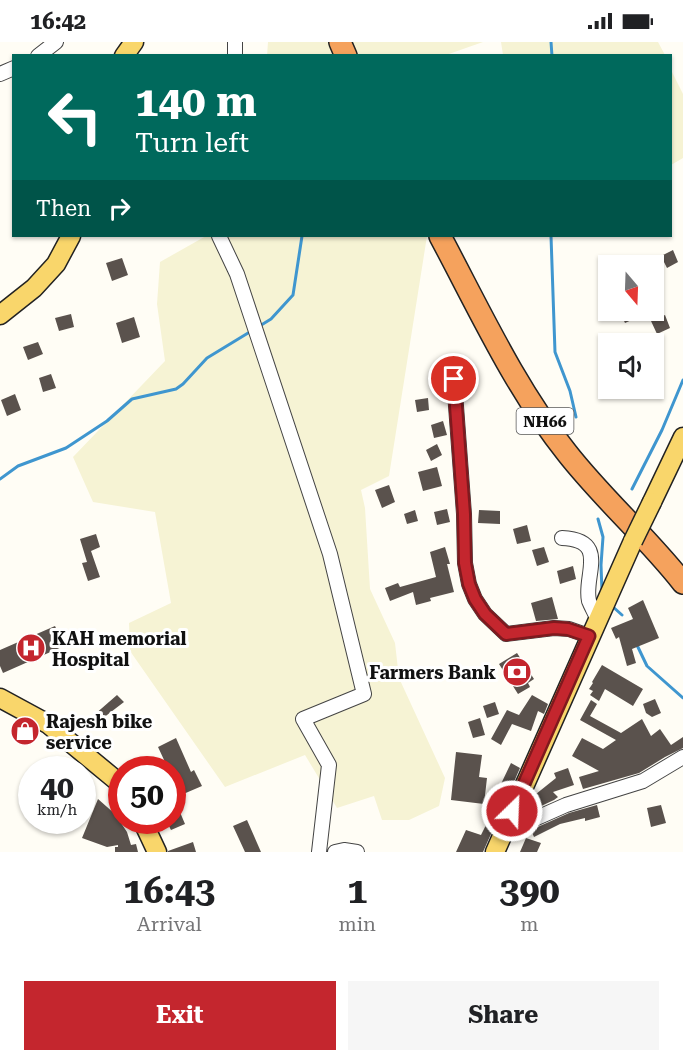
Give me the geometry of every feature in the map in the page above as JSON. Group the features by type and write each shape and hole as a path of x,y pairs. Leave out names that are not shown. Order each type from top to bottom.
{"highway":[{"name":"NH66","path":"441,237 520,383 566,451 602,495 661,555 683,584"}],"main road":[{"path":"0,315 34,288 56,264 70,237"},
{"path":"495,852 589,636 683,437"},
{"path":"0,698 48,724 108,774"},
{"path":"149,834 157,852"}],"street":[{"path":"41,54 56,42"},
{"path":"219,237 237,274 330,554 364,694 303,719 329,765 319,852"},
{"path":"454,379 464,514 465,563 475,599 485,614 506,634 554,628 568,629 589,636"},
{"path":"562,538 572,538 588,549 592,558 589,600 598,617"},
{"path":"503,833 566,804 643,781 683,757"},
{"path":"335,852 344,850 357,852"}],"shaded area":[{"path":"268,42 483,42 449,54 267,54"},
{"path":"501,42 658,42 664,54 503,54"},
{"path":"672,72 683,94 683,158 672,164"},
{"path":"204,237 427,237 389,476 361,490 365,508 370,589 395,643 399,678 445,778 439,806 409,820 382,820 374,796 337,808 305,755 225,787 130,651 129,623 171,603 155,512 93,502 73,457 165,361 157,304 160,262"}],"building":[{"path":"673,250 678,262 667,268 663,255"},
{"path":"122,258 128,275 112,281 106,263"},
{"path":"71,314 74,327 59,331 55,318"},
{"path":"664,315 670,328 657,333 651,321 664,321"},
{"path":"134,317 140,337 122,343 116,323"},
{"path":"38,342 43,354 28,360 23,347"},
{"path":"51,374 56,388 43,392 39,378"},
{"path":"15,394 21,410 7,416 1,400"},
{"path":"428,398 429,410 417,412 415,400"},
{"path":"443,421 447,435 434,438 431,425"},
{"path":"437,444 442,455 431,461 426,450"},
{"path":"437,467 442,486 423,491 418,472"},
{"path":"389,485 395,502 382,508 375,490"},
{"path":"447,509 450,522 437,525 434,512"},
{"path":"415,510 418,521 407,524 404,514"},
{"path":"479,510 500,511 500,524 478,523"},
{"path":"527,525 531,541 517,544 513,529"},
{"path":"96,534 100,547 91,551 100,577 88,581 82,563 87,562 80,539"},
{"path":"445,547 454,592 430,598 431,601 416,605 413,592 390,601 385,588 398,583 400,587 436,577 430,552"},
{"path":"544,547 549,562 537,566 532,550"},
{"path":"573,566 576,579 560,584 557,571"},
{"path":"552,597 558,619 536,621 531,603"},
{"path":"643,600 659,638 632,649 636,663 627,666 619,637 616,639 611,628 633,619 628,608"},
{"name":"KAH memorial Hospital","path":"55,626 64,646 3,673 0,666 0,650"},
{"name":"Farmers Bank","path":"517,653 534,679 528,683 530,687 518,694 499,664"},
{"path":"602,665 643,689 633,706 605,689 599,701 590,695 593,691 589,689"},
{"path":"117,695 124,702 90,728 86,722"},
{"path":"532,695 548,704 544,714 538,711 531,731 512,724 501,745 491,739 507,710 519,715"},
{"path":"655,699 661,713 652,717 646,713 643,704"},
{"path":"591,700 597,704 590,716 621,733 642,719 651,736 660,729 671,745 683,737 683,748 639,773 583,789 579,777 599,771 572,756 582,738 603,749 616,740 580,720"},
{"path":"495,702 499,714 487,718 483,706"},
{"path":"480,718 485,735 473,738 468,722"},
{"name":"Rajesh bike service","path":"24,724 32,728 22,741 16,738"},
{"path":"176,738 184,756 162,756 158,747"},
{"path":"456,752 482,755 479,777 487,778 484,804 451,800"},
{"path":"186,761 191,772 194,770 202,786 186,793"},
{"path":"511,763 520,768 483,852 456,852 466,830 481,835 496,805 491,805"},
{"path":"568,768 574,785 553,792 558,797 524,814 531,798 556,778 554,773"},
{"path":"98,799 108,808 108,834 128,834 131,845 136,844 138,852 115,852 115,847 118,845 107,847 82,838 84,834 96,834"},
{"path":"597,805 600,817 560,824 534,837 531,830 569,813"},
{"path":"661,805 666,823 651,827 647,808"},
{"path":"247,820 261,852 245,852 233,826"},
{"path":"526,838 541,843 537,852 520,852"},
{"path":"193,842 196,852 168,852 168,851"}],"waterway":[{"path":"551,42 552,54"},
{"path":"258,327 271,319 293,295 302,237"},
{"path":"551,237 555,352 570,391 576,417"},
{"path":"0,479 18,466 66,448 107,421 132,399 176,389 207,358 253,330"},
{"path":"632,489 662,430 683,380"},
{"path":"598,519 603,537 602,592"},
{"path":"612,606 622,615"},
{"path":"636,643 647,666 683,698"}],"place":[{"name":"KAH memorial Hospital","path":"31,648"},
{"name":"Farmers Bank","path":"517,672"},
{"name":"Rajesh bike service","path":"25,731"}],"route":[{"path":"454,379 464,514 465,563 475,599 485,614 506,634 554,628 568,629 589,636 512,811"}]}
